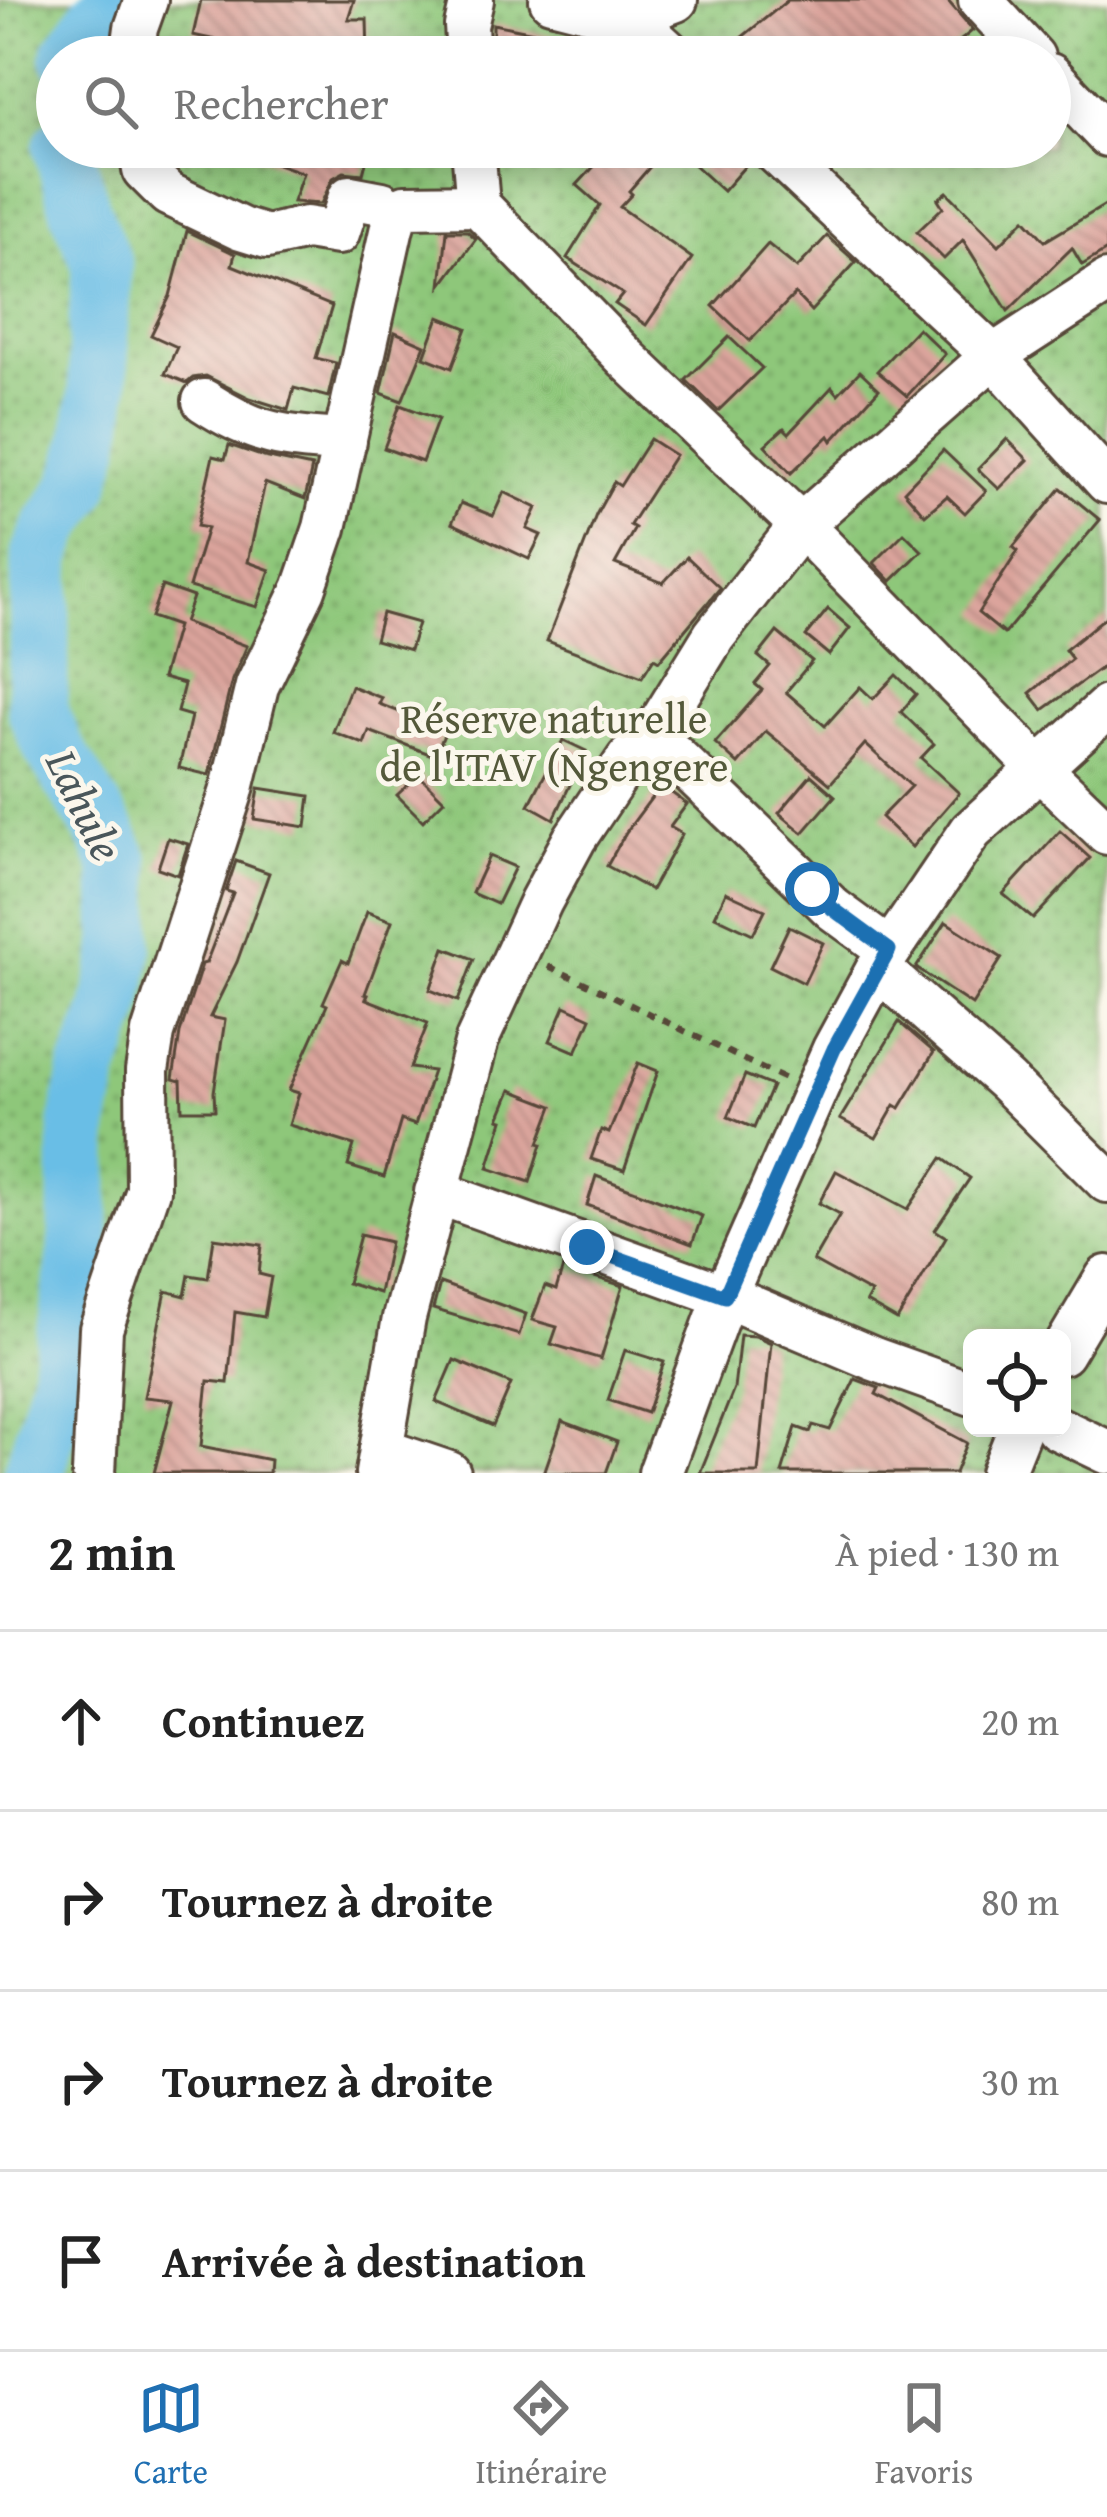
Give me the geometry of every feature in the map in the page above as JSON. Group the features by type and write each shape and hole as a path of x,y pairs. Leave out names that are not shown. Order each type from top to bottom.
{"street":[{"path":"135,36 146,0"},
{"path":"467,36 472,0"},
{"path":"551,0 631,17 676,0"},
{"path":"980,0 1013,36"},
{"path":"631,17 651,36"},
{"path":"1071,97 1107,135"},
{"path":"144,168 168,194 266,237 307,228 338,233 350,197 382,202 396,214"},
{"path":"475,168 478,205 1107,833"},
{"path":"792,168 993,356 1107,482"},
{"path":"94,1473 101,1329 148,1190 147,1071 153,1033 231,793 257,686 304,589 325,528 396,214 405,206 478,205"},
{"path":"448,1473 379,1461 404,1318 477,1040 575,838 628,759 653,735 714,636 801,525 993,356 1107,282"},
{"path":"205,400 236,422 287,438 345,441"},
{"path":"660,1473 725,1296 834,1049 883,959 971,831 1107,707"},
{"path":"653,735 1107,1181"},
{"path":"436,1192 725,1296 963,1391"},
{"path":"1071,1337 1107,1277"},
{"path":"1071,1435 1107,1452"},
{"path":"1003,1473 1017,1437"}],"path":[{"path":"517,952 815,1092"}],"green space":[{"name":"Réserve naturelle de l'ITAV (Ngengere","path":"0,0 1107,0 1107,1473 0,1473"}],"building":[{"path":"201,0 354,0 348,19 367,19 367,36 193,35"},
{"path":"788,0 947,0 973,30 966,36 743,36"},
{"path":"493,24 554,36 493,36"},
{"path":"289,168 365,168 363,174 344,172 333,178 321,204 293,202 303,173"},
{"path":"593,168 649,168 620,207 692,258 646,325 615,304 623,294 567,258 600,205 577,185"},
{"path":"697,168 743,168 723,191"},
{"path":"947,192 999,245 1025,219 1045,241 1107,204 1107,250 1082,265 1072,248 1008,311 963,240 944,259 917,232 943,207 938,199"},
{"path":"187,231 235,254 232,265 332,306 316,358 336,363 328,397 294,388 288,410 206,376 187,383 165,374 177,347 151,335 170,296"},
{"path":"447,231 467,231 476,239 441,286"},
{"path":"827,236 856,262 811,311 795,294 750,341 713,306 768,244 797,268"},
{"path":"439,317 467,328 452,368 424,357"},
{"path":"918,328 945,354 907,396 877,371"},
{"path":"395,332 425,345 402,401 381,393"},
{"path":"729,337 762,368 718,411 686,380"},
{"path":"860,371 879,389 832,441 829,436 791,473 765,445 784,428 789,433 832,387 838,394"},
{"path":"400,405 438,419 422,462 384,448"},
{"path":"650,439 675,455 630,525 635,528 615,564 663,583 687,557 720,588 642,677 547,641 596,515 614,482 620,486"},
{"path":"1007,439 1028,460 999,489 978,469"},
{"path":"229,445 312,467 305,499 265,483 248,562 270,570 257,607 189,587 207,528 197,526 213,456 225,459"},
{"path":"943,450 986,491 965,513 947,496 925,515 904,491"},
{"path":"1061,488 1100,520 1004,634 978,613 1018,551 1013,547"},
{"path":"504,492 537,508 527,529 541,535 529,559 452,523 461,503 493,516"},
{"path":"904,533 922,551 891,581 874,563"},
{"path":"162,586 193,597 184,622 247,646 232,680 209,775 179,768 191,716 177,712 184,684 162,678 177,626 151,617"},
{"path":"828,609 850,628 829,655 806,636"},
{"path":"382,613 418,623 410,650 375,640"},
{"path":"1107,616 1107,664 1043,710 1030,693 1072,659 1065,650"},
{"path":"777,632 812,661 786,692 825,726 860,687 873,699 896,675 916,694 901,712 934,744 921,758 959,793 912,847 881,817 911,786 865,744 830,784 766,731 738,764 715,743 762,690 755,684 770,666 758,656"},
{"path":"351,686 382,698 379,704 446,730 435,756 369,731 364,744 333,732"},
{"path":"563,740 586,751 554,819 529,805"},
{"path":"419,775 444,800 423,821 397,795"},
{"path":"811,775 835,796 803,833 779,813"},
{"path":"661,785 687,804 670,827 682,834 651,890 607,866"},
{"path":"259,788 310,796 306,827 254,819"},
{"path":"1060,831 1090,858 1033,919 1003,894"},
{"path":"168,838 188,844 178,875 158,868"},
{"path":"489,856 515,867 497,904 472,893"},
{"path":"236,861 269,873 237,962 210,1017 225,1020 215,1110 182,1110 181,1079 173,1079 180,1033 202,964 233,893 226,891"},
{"path":"726,892 765,910 753,934 715,916"},
{"path":"367,912 392,921 366,999 428,1023 410,1068 433,1071 415,1125 401,1120 384,1177 348,1166 354,1145 289,1125 299,1093 289,1090 327,1005 323,1003 342,960 348,963"},
{"path":"946,922 1002,958 972,1005 916,968"},
{"path":"789,926 823,943 804,983 770,966"},
{"path":"445,948 474,959 458,1001 430,990"},
{"path":"565,1006 591,1018 576,1052 550,1041"},
{"path":"899,1022 934,1052 876,1138 840,1119"},
{"path":"638,1063 658,1071 624,1170 591,1159 601,1130 609,1133"},
{"path":"745,1075 772,1086 754,1128 728,1117"},
{"path":"511,1090 553,1106 530,1182 488,1168"},
{"path":"942,1158 970,1178 935,1230 946,1237 897,1320 866,1302 871,1293 813,1261 840,1214 819,1203 836,1171 908,1209"},
{"path":"596,1176 702,1216 692,1244 587,1205"},
{"path":"360,1235 390,1242 379,1293 347,1283"},
{"path":"214,1238 262,1245 259,1274 271,1277 264,1317 235,1312 228,1383 208,1381 201,1446 270,1460 269,1473 154,1473 173,1400 144,1397 166,1291 185,1296 189,1275 208,1278"},
{"path":"563,1267 623,1286 601,1359 551,1344 557,1327 532,1320 545,1286 556,1290"},
{"path":"440,1283 526,1314 519,1335 433,1309"},
{"path":"740,1335 771,1343 758,1473 700,1473 734,1389"},
{"path":"625,1350 664,1362 647,1413 608,1400"},
{"path":"454,1360 511,1384 493,1426 436,1402"},
{"path":"855,1379 879,1388 876,1394 967,1443 955,1473 782,1473 796,1427 810,1432 813,1425 830,1430"},
{"path":"562,1421 617,1442 606,1473 544,1473"}],"waterway":[{"name":"Lahule","path":"86,36 111,0"},
{"name":"Lahule","path":"34,1473 61,1378 79,1247 79,1125 123,949 120,864 107,834 53,747 37,709 42,554 80,486 99,388 102,264 69,168"}],"route":[{"path":"587,1247 725,1296 834,1049 889,950 812,889"}]}
